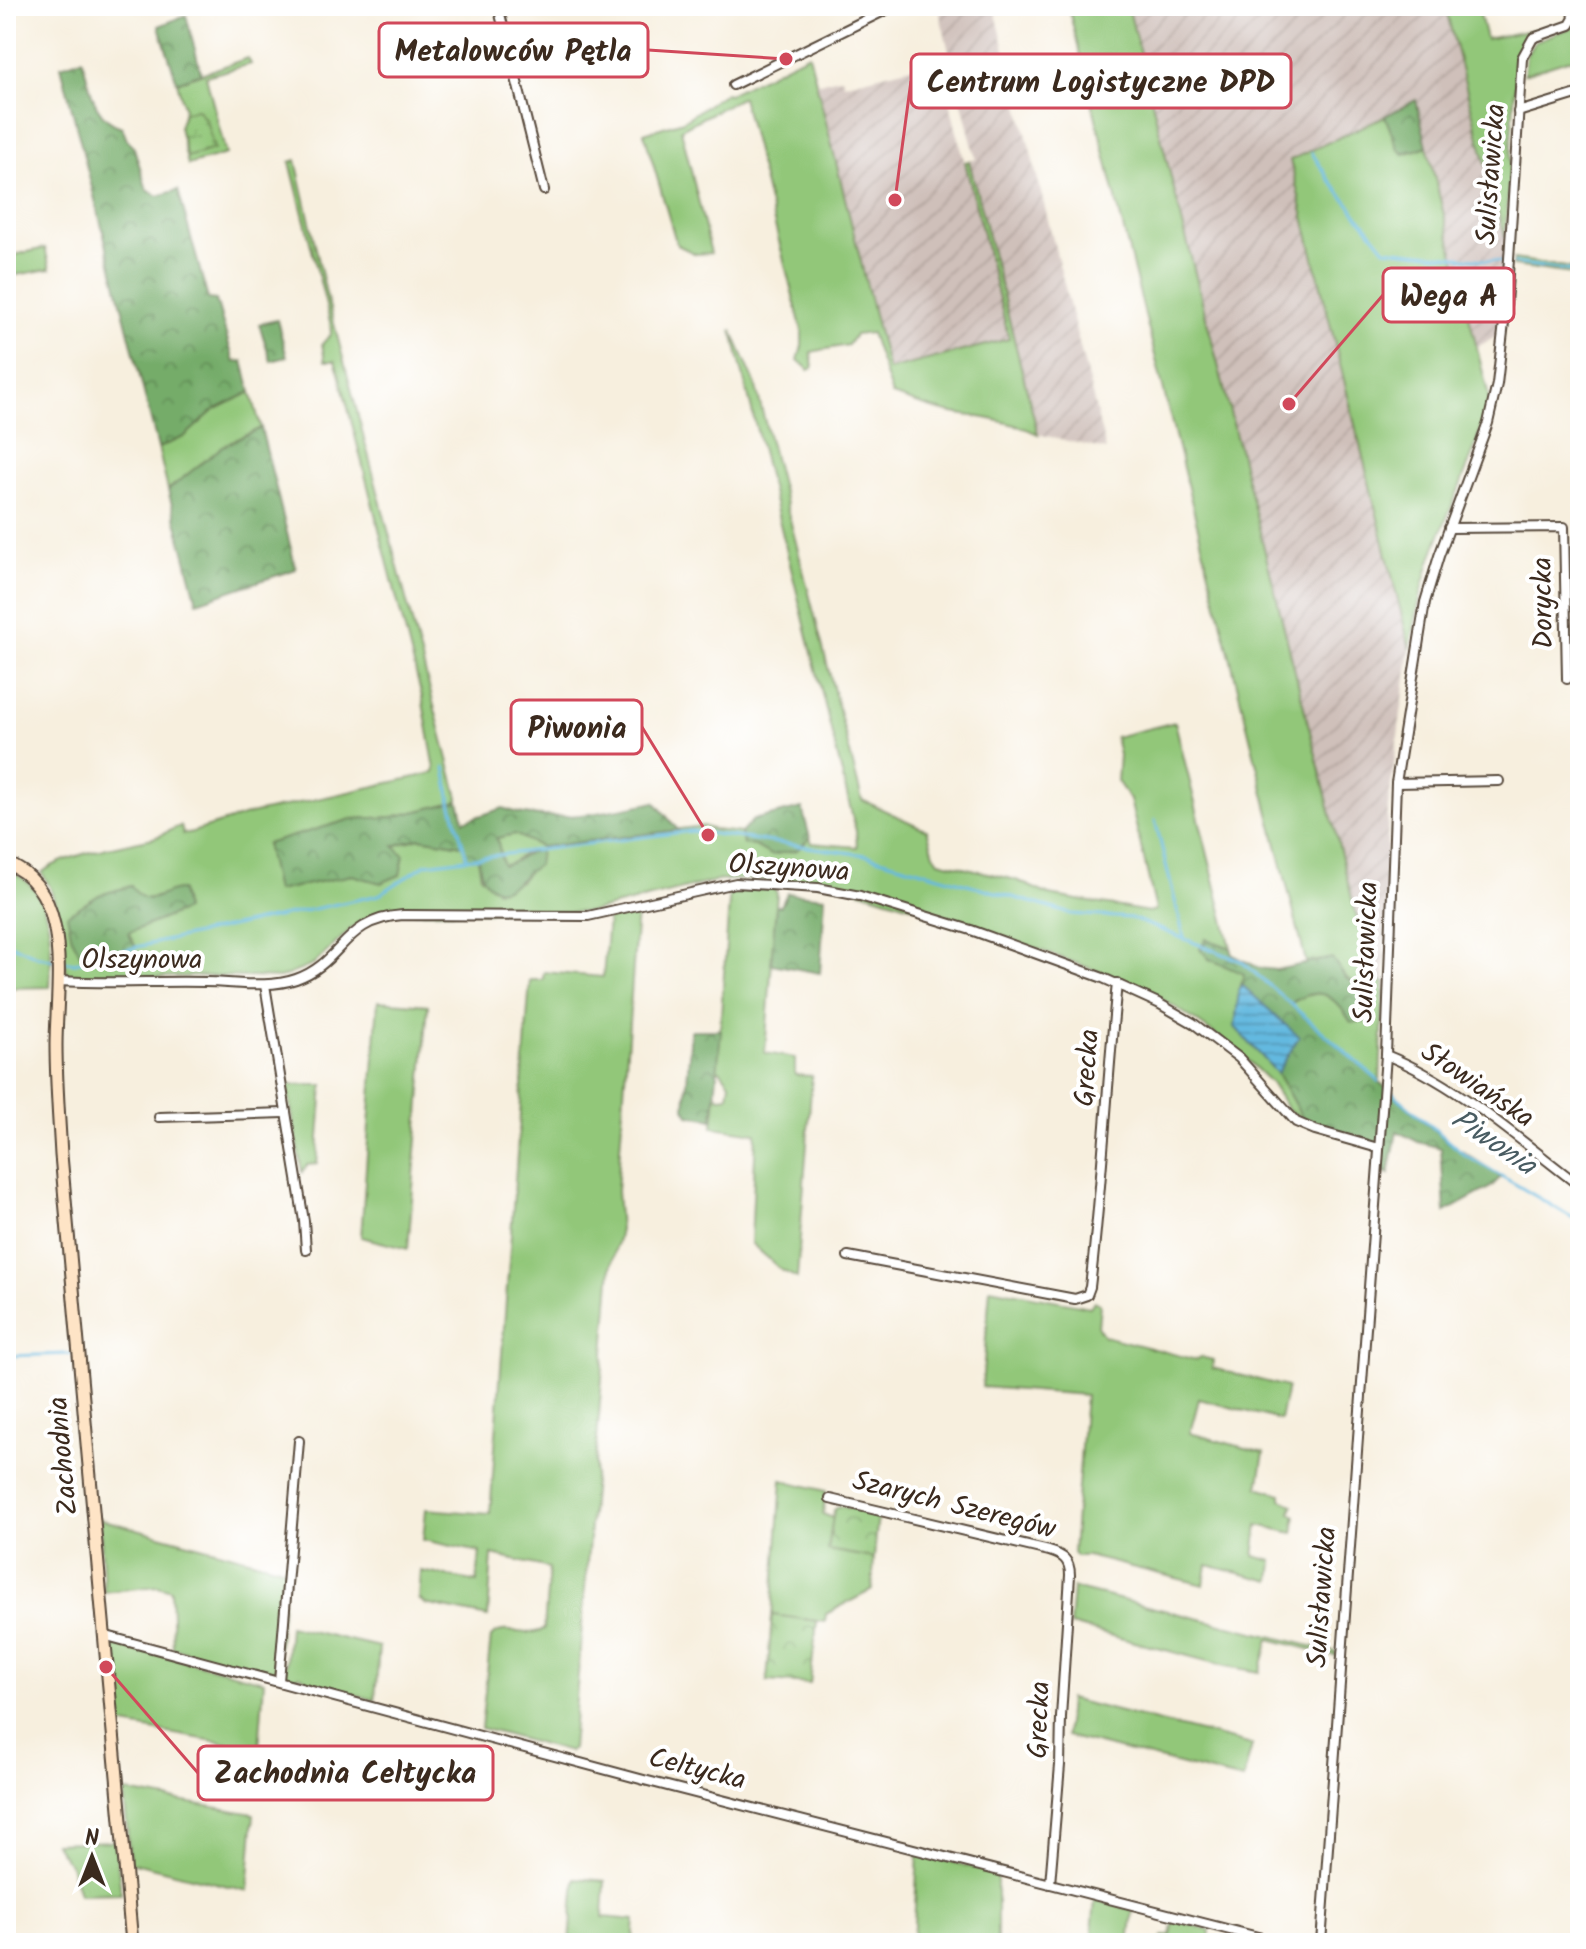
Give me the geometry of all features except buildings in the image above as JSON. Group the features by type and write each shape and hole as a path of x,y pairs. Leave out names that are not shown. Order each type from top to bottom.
{"street":[{"path":"498,6 544,190"},
{"path":"733,85 894,6"},
{"name":"Sulisławicka","path":"1321,1943 1386,1055 1396,783 1420,624 1431,580 1488,423 1497,384 1506,305 1520,68 1525,50 1538,35 1570,25 1574,18 1572,6"},
{"path":"1518,112 1580,93"},
{"name":"Dorycka","path":"1449,528 1564,527 1567,679"},
{"path":"1396,783 1499,781"},
{"name":"Zachodnia","path":"6,863 30,876 44,897 55,925 59,960 58,1114 132,1943"},
{"name":"Olszynowa","path":"58,981 265,985 305,975 325,961 361,926 380,918 403,915 588,916 736,883 818,888 870,899 955,924 1117,983 1178,1014 1220,1043 1250,1069 1296,1122 1378,1148"},
{"name":"Grecka","path":"848,1256 1083,1298 1090,1287 1097,1234 1117,983"},
{"path":"265,985 304,1221 306,1250"},
{"name":"Słowiańska","path":"1386,1055 1409,1065 1469,1102 1580,1186"},
{"path":"159,1117 285,1113"},
{"path":"279,1681 299,1441"},
{"name":"Szarych Szeregów","path":"830,1499 1049,1551 1066,1558"},
{"name":"Grecka","path":"1050,1884 1070,1575 1066,1558"},
{"name":"Celtycka","path":"103,1635 644,1780 1281,1943"}],"shaded area":[{"path":"943,6 994,6 1106,450 1038,434 969,161 976,159 940,15"},
{"path":"1128,6 1445,6 1505,238 1498,335 1477,347 1416,101 1290,160 1410,649 1388,807 1384,982 1373,982"},
{"path":"939,60 1009,339 889,370 816,84 842,77 844,84"}],"green space":[{"path":"1068,6 1128,6 1373,982 1384,982 1380,1082 1290,1004 1318,993 1332,998 1351,1022 1372,1022 1370,996 1345,977 1332,959 1306,962"},
{"path":"1445,6 1478,6 1486,39 1532,30 1520,53 1516,71 1505,238"},
{"path":"1576,6 1580,6 1580,56 1524,74 1526,56 1535,41 1576,26"},
{"path":"186,15 201,73 177,82 159,26"},
{"path":"809,54 888,370 1009,339 965,162 969,161 1038,434 1002,422 946,412 892,395 871,333 855,335 848,345 811,352 813,368 809,370 798,360 802,331 742,97 681,129 711,253 696,254 677,245 644,133 683,121 725,93 729,94"},
{"path":"248,58 251,64 206,76 226,154 188,165 180,132 184,107 177,82"},
{"path":"82,59 98,109 112,123 122,127 134,148 147,190 158,196 178,190 208,299 216,300 234,362 243,361 251,392 214,410 184,437 158,448 61,66"},
{"path":"1416,100 1427,146 1404,154 1398,149 1385,116"},
{"path":"197,109 206,120 214,149 187,157 179,127 184,113"},
{"path":"1385,116 1398,149 1404,154 1427,146 1489,397 1471,457 1429,565 1410,649 1290,160"},
{"path":"296,160 326,293 459,801 393,817 352,819 267,844 276,891 352,875 381,883 400,875 394,846 419,838 463,845 470,859 478,857 481,877 520,882 529,870 527,851 509,865 502,865 496,838 515,834 541,847 703,826 741,833 743,843 771,855 797,850 810,838 812,843 857,847 856,831 732,330 755,383 862,800 927,830 939,861 1016,880 1049,895 1149,912 1156,910 1130,800 1117,781 1119,755 1115,737 1175,722 1231,948 1206,939 1209,959 1245,974 1239,990 1235,1027 1277,1073 1303,1119 1288,1110 1271,1083 1235,1048 1139,986 957,920 848,887 805,881 715,881 590,912 384,912 354,926 313,965 280,978 78,979 67,975 61,923 50,887 42,873 50,867 94,851 157,837 181,826 183,834 189,833 250,814 434,773 422,697 340,377 335,361 325,361 322,344 331,334 330,322 290,162","holes":["137,894 145,899 164,895 184,910 128,933 135,947 99,895"]},
{"path":"45,248 50,269 10,276 6,257"},
{"path":"1514,259 1580,269 1580,275 1513,266"},
{"path":"277,320 287,357 271,361 259,324"},
{"path":"251,392 261,428 223,446 168,490 158,448 184,437 214,410"},
{"path":"261,428 296,569 197,602 168,490 223,446"},
{"path":"459,801 464,821 503,808 538,816 558,816 599,813 655,802 678,830 541,847 515,834 497,838 503,865 540,850 538,865 516,883 498,890 483,878 478,858 466,859 463,845 419,838 394,846 404,855 400,875 381,883 352,875 276,891 266,844 352,819 393,817"},
{"path":"802,808 810,838 797,850 771,855 755,846 743,844 741,833 753,820"},
{"path":"6,870 34,889 42,903 50,936 50,987 6,988"},
{"path":"131,886 149,899 181,890 185,910 128,933 136,947 83,959 72,938 67,915 99,895"},
{"path":"730,888 774,889 777,893 765,1053 795,1058 795,1075 812,1076 797,1278 781,1270 751,1243 756,1133 713,1127 716,1094 728,1096 730,1083 720,1070 717,1072"},
{"path":"787,893 825,897 820,973 771,964 776,906 781,906"},
{"path":"637,911 617,1191 620,1230 611,1267 572,1749 569,1752 481,1728 491,1637 502,1631 529,1633 544,1629 549,1568 492,1555 488,1617 425,1604 419,1599 421,1571 477,1582 480,1552 423,1540 426,1509 490,1514 530,980 543,980 544,972 603,977 608,919"},
{"path":"1206,939 1231,948 1233,955 1259,968 1276,970 1332,958 1345,977 1370,996 1373,1022 1351,1022 1332,999 1318,993 1290,1004 1447,1141 1501,1177 1491,1187 1445,1212 1441,1148 1418,1142 1397,1131 1389,1174 1380,1170 1381,1144 1303,1119 1277,1073 1298,1037 1242,985 1244,974 1209,959 1200,949"},
{"path":"378,1001 428,1005 408,1249 361,1237"},
{"path":"691,1030 721,1030 713,1119 689,1115 685,1108"},
{"path":"287,1085 323,1085 317,1164 307,1165 302,1172"},
{"path":"990,1288 1090,1307 1094,1301 1100,1304 1098,1327 1104,1336 1196,1360 1201,1357 1213,1360 1212,1368 1287,1387 1280,1420 1199,1399 1190,1433 1264,1453 1258,1487 1281,1494 1281,1499 1293,1505 1291,1513 1296,1516 1293,1533 1258,1525 1254,1556 1273,1561 1271,1581 1207,1565 1204,1585 1087,1556 1076,1556 1073,1552 1085,1395 982,1387"},
{"path":"782,1480 826,1491 823,1514 833,1518 828,1550 874,1558 872,1590 826,1614 825,1622 772,1615"},
{"path":"839,1506 878,1514 874,1558 828,1550 834,1510"},
{"path":"100,1519 286,1569 276,1675 173,1648 171,1590 158,1586 104,1592"},
{"path":"1073,1588 1336,1652 1336,1656 1269,1639 1260,1672 1226,1666 1070,1625"},
{"path":"772,1615 817,1621 810,1684 767,1681"},
{"path":"289,1626 379,1647 375,1700 307,1682 299,1675 294,1678 285,1676"},
{"path":"116,1643 264,1681 259,1749 118,1724 110,1647"},
{"path":"1069,1699 1252,1745 1243,1780 1066,1736"},
{"path":"124,1793 254,1814 248,1891 130,1862"},
{"path":"115,1841 121,1893 79,1894 70,1865 54,1843"},
{"path":"918,1853 997,1874 997,1941 1025,1943 913,1943"},
{"path":"575,1878 605,1881 603,1917 635,1920 633,1943 570,1943"},
{"path":"1095,1900 1133,1910 1129,1943 1091,1943"},
{"path":"1174,1920 1210,1930 1209,1943 1156,1943 1162,1941 1163,1936 1171,1936"}],"water":[{"path":"1242,985 1299,1037 1277,1073 1235,1027"}],"waterway":[{"path":"1312,153 1385,249 1503,262"},
{"path":"1514,263 1580,272"},
{"path":"445,767 467,859"},
{"path":"1155,820 1184,937"},
{"name":"Piwonia","path":"62,961 75,963 379,895 426,864 692,831 866,855 1072,914 1131,918 1241,961 1379,1081"},
{"name":"Piwonia","path":"6,942 39,957 55,960"},
{"name":"Piwonia","path":"1388,1089 1465,1155 1580,1222"},
{"path":"6,1356 72,1354"}],"place":[{"name":"Metalowców Pętla","path":"786,59"},
{"name":"Centrum Logistyczne DPD","path":"895,200"},
{"name":"Wega A","path":"1289,404"},
{"name":"Piwonia","path":"708,835"},
{"name":"Zachodnia Celtycka","path":"106,1667"}]}
